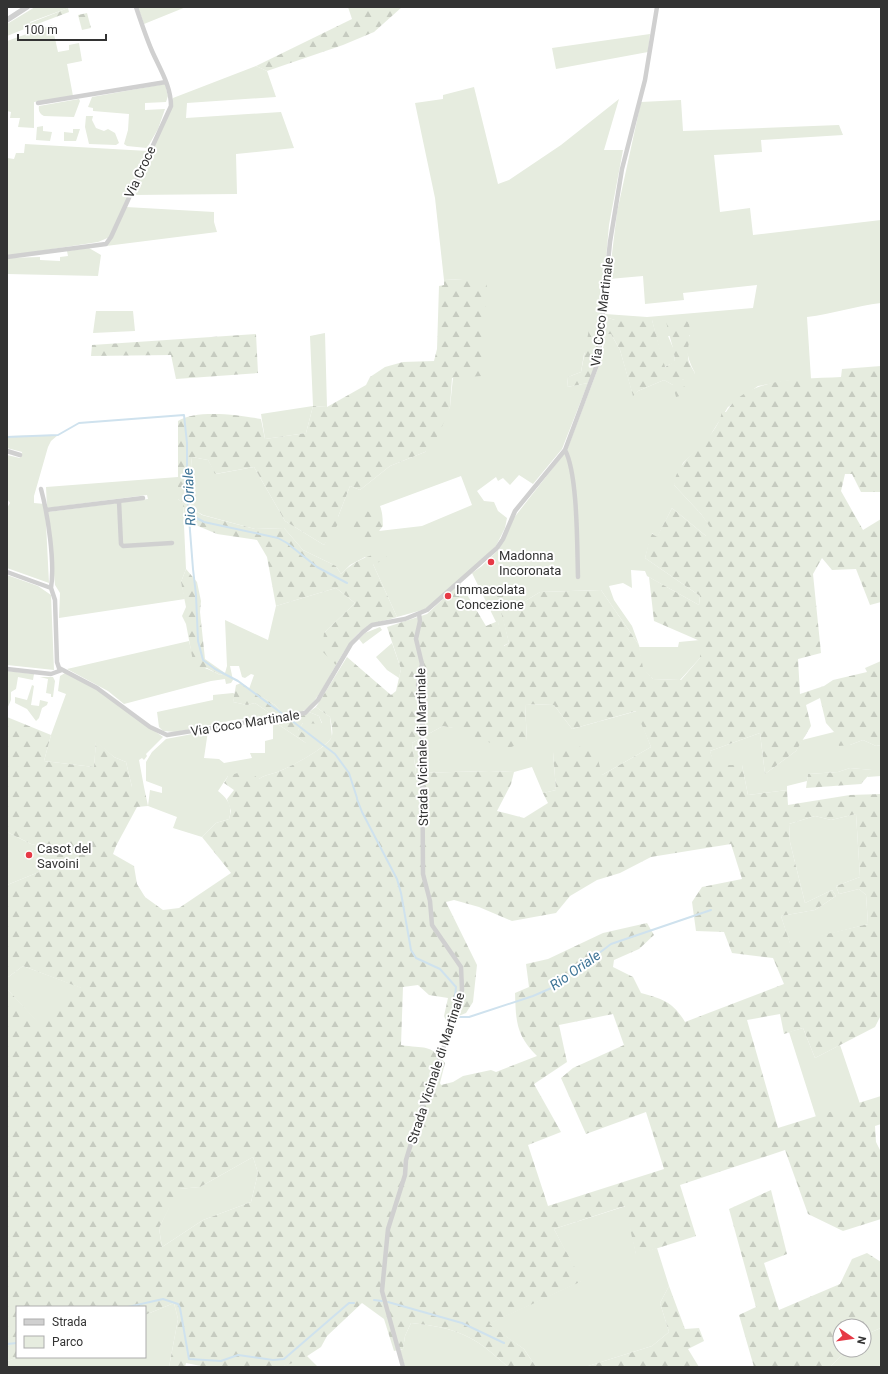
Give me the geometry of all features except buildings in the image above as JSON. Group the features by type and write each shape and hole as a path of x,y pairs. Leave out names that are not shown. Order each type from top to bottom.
{"street":[{"path":"7,20 28,7"},
{"name":"Via Croce","path":"7,257 106,244 171,106 171,95 136,7"},
{"name":"Via Coco Martinale","path":"62,670 97,688 150,727 167,735 305,713 311,708 351,644 363,632 372,626 405,619 427,610 497,548 503,539 515,511 564,450 598,362 613,220 622,169 644,80 657,7"},
{"path":"38,103 166,82"},
{"path":"564,450 569,464 574,495 578,577"},
{"path":"7,451 20,455"},
{"path":"7,669 51,674 62,670 56,662 55,600 51,588 53,576 46,510 41,489"},
{"path":"46,510 143,498"},
{"path":"119,501 123,546 172,543"},
{"path":"7,572 51,588"},
{"name":"Strada Vicinale di Martinale","path":"403,1367 382,1291 388,1228 405,1175 406,1160 423,1104 443,1050 462,990 461,967 432,924 430,901 424,874 422,708 418,685 422,664 416,639 420,621 419,614"}],"green space":[{"path":"35,7 71,7 30,22 32,26 7,36 7,24"},
{"path":"138,7 186,7 144,24"},
{"path":"348,7 402,7 374,32 343,45 267,71 256,66 352,19"},
{"path":"68,8 69,12 32,26 30,23"},
{"path":"87,13 91,28 82,30 78,15"},
{"path":"52,25 56,33 54,34 58,52 69,50 69,45 79,43 82,61 67,64 73,96 34,102 34,128 18,127 20,118 10,118 11,112 7,111 7,41"},
{"path":"650,34 648,52 556,69 552,48"},
{"path":"256,66 267,71 276,97 187,103 186,118 281,112 294,148 236,154 237,194 131,195 173,98"},
{"path":"165,84 168,96 166,102 145,103 145,110 165,109 158,129 147,148 127,146 124,144 128,130 129,114 93,111 93,108 88,107 92,97"},
{"path":"474,87 498,184 509,180 561,145 619,99 604,150 623,150 609,225 600,326 584,354 581,372 568,377 567,387 588,383 562,449 533,484 519,475 510,485 503,478 498,481 496,477 477,491 484,501 494,502 498,511 507,518 505,528 496,546 426,609 397,617 373,564 365,557 350,565 341,574 336,566 303,550 284,528 255,529 203,515 187,506 192,457 208,460 216,474 254,467 285,521 324,545 338,517 350,486 360,490 390,466 425,452 450,407 463,279 444,280 435,198 415,103 443,99 443,95","holes":["461,476 472,505 422,526 379,531 382,525 382,512 380,506"]},
{"path":"79,99 80,101 74,117 44,116 39,111 39,106"},
{"path":"681,100 683,131 839,125 843,135 761,140 762,152 714,155 720,212 750,208 753,235 881,220 881,303 807,317 811,379 785,381 758,386 728,407 708,439 683,463 674,485 701,514 717,536 706,536 672,508 657,538 652,533 645,558 700,596 699,605 647,576 645,571 631,570 632,588 623,583 609,586 614,600 632,626 639,645 601,590 540,592 517,606 507,606 498,596 509,643 503,646 498,622 496,622 472,573 482,566 499,549 513,519 567,450 600,363 606,334 611,334 620,350 633,395 638,391 664,380 673,385 695,373 689,359 687,349 690,335 668,336 674,350 675,362 664,367 652,320 615,320 605,317 605,314 647,317 753,308 757,285 683,293 684,300 645,304 643,276 609,279 617,212 641,102"},
{"path":"86,116 93,116 92,120 96,128 104,131 108,129 115,133 119,143 116,145 89,144 85,127"},
{"path":"43,126 43,131 52,132 50,141 36,140 37,127"},
{"path":"73,129 80,129 76,141 64,141 64,132 73,133"},
{"path":"25,144 148,151 110,237 98,242 7,256 7,158 14,159 16,153 24,153"},
{"path":"126,207 214,212 214,222 217,232 106,246"},
{"path":"89,248 101,255 98,276 7,274 7,258 40,257 40,260 60,261 60,257 68,256 67,251"},
{"path":"463,279 487,281 482,376 452,378 450,407 439,434 425,452 390,466 360,490 350,486 338,517 340,521 324,545 285,521 254,467 215,474 208,460 192,457 187,505 202,515 255,529 284,528 303,550 336,566 341,574 356,562 384,551 388,559 373,564 397,617 364,628 350,642 336,665 322,651 324,633 355,603 336,588 276,606 267,557 257,540 217,534 184,520 183,503 178,499 178,421 186,417 207,414 242,416 261,419 265,439 306,433 313,406 327,407 366,385 370,377 385,367 403,362 434,361 437,349 439,286 444,285 444,280"},
{"path":"96,311 133,311 135,331 93,333"},
{"path":"605,317 615,320 652,320 665,367 675,361 666,320 687,321 690,329 688,357 689,363 695,373 689,378 682,380 687,394 676,397 673,385 664,380 638,391 633,396 620,350 611,334 606,334 605,342 603,343"},
{"path":"600,326 597,361 588,383 567,387 568,377 581,372 589,329"},
{"path":"325,333 327,407 313,406 310,336"},
{"path":"256,334 258,373 176,379 171,355 91,356 92,345"},
{"path":"881,366 881,492 861,492 852,474 845,474 841,491 863,530 881,519 881,602 870,605 856,569 832,570 822,558 813,574 821,653 798,659 800,694 824,686 833,680 867,672 865,668 881,661 881,745 876,746 863,740 850,745 839,746 834,732 826,723 820,698 806,705 811,726 796,751 765,774 760,733 710,751 715,765 742,765 748,795 787,790 788,805 850,795 881,794 881,1015 875,1027 815,1058 803,1028 784,1034 780,1014 747,1020 778,1128 881,1096 881,1124 875,1126 876,1142 881,1152 881,1219 843,1231 808,1214 785,1150 680,1185 696,1236 636,1255 625,1206 554,1229 582,1281 489,1324 524,1349 536,1367 508,1367 485,1347 464,1335 441,1327 411,1323 405,1336 403,1349 394,1351 384,1319 362,1303 327,1336 321,1347 301,1360 281,1367 206,1367 186,1363 185,1367 169,1367 178,1319 174,1303 146,1315 146,1306 16,1306 16,1358 7,1361 7,989 41,1025 81,988 23,966 7,978 7,885 39,872 49,848 31,844 7,832 7,717 51,735 44,761 94,767 96,741 114,757 126,762 132,787 144,787 148,806 137,807 113,854 134,866 137,884 145,897 163,910 179,908 231,873 202,837 216,823 229,819 231,811 227,799 234,790 224,783 228,776 247,770 259,779 293,765 309,756 328,742 332,733 330,717 316,707 347,657 391,695 396,691 401,669 387,627 427,614 460,583 486,626 498,621 504,646 509,643 497,596 504,595 507,606 517,606 540,592 601,590 639,645 643,668 653,679 681,680 700,658 700,641 654,621 649,577 699,605 700,596 645,558 651,533 657,537 672,508 706,536 716,536 701,514 674,485 676,475 688,458 712,432 718,423 722,412 726,412 736,400 748,392 762,386 794,379 841,377 842,369","holes":["525,704 554,705 572,729 636,711 651,747 602,775 594,744 553,752 556,790 543,793 548,803 524,818 497,811 511,784 514,772 489,771 416,773 412,743 443,726 453,728 506,749 527,741","856,814 860,877 836,886 839,894 859,889 866,895 868,924 790,943 781,916 815,910 836,896 832,890 805,903 790,842 789,824 815,816 831,820","731,844 742,879 702,887 692,902 696,931 724,932 732,953 773,958 784,984 685,1022 681,1015 667,1002 641,993 633,977 613,967 614,960 639,949 654,935 647,923 603,933 548,959 526,964 529,987 515,993 516,1012 518,1028 525,1041 537,1056 496,1072 491,1070 463,1076 453,1082 441,1085 440,1083 445,1063 440,1057 435,1052 426,1048 401,1045 403,987 418,985 429,995 448,998 444,1016 446,1021 466,1013 473,1002 477,965 446,902 454,900 479,907 512,921 556,913 570,896 597,880 620,873 651,857","613,1014 624,1045 573,1068 561,1078 586,1134 646,1112 664,1169 548,1206 528,1145 561,1132 534,1084 567,1062 559,1025","253,1157 258,1173 251,1202 203,1220 162,1247 159,1228 179,1189 200,1187"]},
{"path":"313,406 306,433 265,439 261,414"},
{"path":"58,435 51,441 48,447 34,496 34,503 45,504 49,583 7,568 7,508 10,503 7,499 7,455 20,458 22,452 7,448 7,436"},
{"path":"178,477 178,499 183,503 186,569 181,582 185,599 59,618 60,593 55,585 48,512 148,499 147,495 47,508 46,487"},
{"path":"367,511 382,517 383,526 374,537 357,537 353,525 358,515"},
{"path":"186,569 197,582 201,601 200,612 205,659 225,673 220,675 207,668 190,669 187,664 193,661 186,624 182,616 186,607 181,582"},
{"path":"7,575 38,586 51,595 54,670 7,665"},
{"path":"336,588 355,603 324,633 336,665 316,699 305,710 299,713 283,714 275,705 249,689 254,675 251,674 245,678 242,677 239,666 230,666 233,680 231,683 226,684 225,679 211,681 124,704 108,691 67,669 189,641 193,657 196,662 220,675 225,673 227,666 225,620 268,640 276,606"},
{"path":"380,627 382,630 363,644 359,639 365,633"},
{"path":"700,640 700,658 680,680 653,679 642,668 639,647 678,647 679,642"},
{"path":"392,643 401,669 399,678 387,670 376,657"},
{"path":"7,671 34,674 33,680 18,677 16,689 11,692 11,700 7,709"},
{"path":"65,673 96,688 163,737 146,754 147,756 144,760 142,758 139,760 144,787 132,787 126,762 114,757 96,742 94,767 44,761 51,735 66,694 58,691 60,676"},
{"path":"40,677 53,677 55,681 53,697 51,697 51,694 46,693 48,679"},
{"path":"241,683 275,705 283,714 274,716 255,703 247,705 233,702 236,685"},
{"path":"32,685 34,686 31,705 39,706 40,700 48,702 47,705 42,708 39,718 36,721 27,709 15,703 15,697 27,700"},
{"path":"235,694 233,702 247,705 255,703 274,716 234,720 176,732 163,731 159,727 157,712 213,700 213,695"},
{"path":"525,704 554,705 572,729 637,711 651,747 602,775 553,752 556,790 543,793 532,767 514,772 489,771 416,773 412,743 443,726 527,741"},
{"path":"316,707 330,717 332,737 328,742 302,760 259,779 228,776 218,791 229,803 229,819 216,823 202,837 173,828 177,817 148,806 150,790 162,793 162,787 146,781 146,762 152,752 166,739 208,731 204,758 219,759 224,763 252,758 250,753 265,753 265,741 273,739 273,721 306,743 298,730 303,723 322,723 319,716 309,712"},
{"path":"309,712 319,716 322,724 303,723 298,730 311,738 306,743 273,721 300,716"},
{"path":"834,732 850,745 863,740 876,746 881,745 881,776 867,777 872,770 850,768 838,772 808,774 807,781 787,786 787,790 748,795 742,765 714,765 710,751 760,733 765,774 796,751 802,740"},
{"path":"850,768 873,770 861,784 806,788 808,774 838,772"},
{"path":"856,814 860,877 836,886 839,894 859,889 866,895 868,924 790,944 781,916 815,910 836,896 832,890 805,903 790,842 789,824 815,816 831,820"},
{"path":"7,832 31,844 49,848 39,872 7,885"},
{"path":"23,966 82,988 41,1026 7,989 7,978"},
{"path":"803,1028 815,1058 840,1045 860,1104 816,1117 789,1032"},
{"path":"253,1157 258,1173 251,1202 203,1220 162,1247 159,1228 178,1189 200,1187"},
{"path":"771,1190 787,1254 764,1263 779,1310 840,1284 852,1259 867,1253 881,1262 881,1328 872,1332 872,1318 832,1318 832,1358 839,1358 830,1367 754,1367 739,1315 756,1307 729,1209"},
{"path":"626,1206 636,1254 657,1248 669,1286 660,1303 669,1332 652,1346 585,1367 536,1367 524,1349 488,1324 581,1281 554,1229"},
{"path":"669,1286 685,1329 699,1328 704,1341 688,1349 699,1367 585,1367 652,1346 669,1332 660,1303"},
{"path":"174,1303 178,1319 169,1367 7,1367 7,1361 16,1358 146,1358 146,1315"},
{"path":"411,1323 441,1327 464,1335 485,1347 508,1367 405,1367 400,1350 403,1349 405,1336"},
{"path":"881,1328 881,1367 830,1367 839,1358 872,1358 872,1332"},
{"path":"307,1356 318,1367 281,1367"}],"waterway":[{"name":"Rio Oriale","path":"7,437 58,435 79,423 184,415 187,443 187,492 196,595 198,641 203,660 215,669 238,681 284,715"},
{"path":"189,514 204,522 278,538 287,543 317,567 347,583"},
{"name":"Rio Oriale","path":"287,717 335,754 349,773 357,798"},
{"name":"Rio Oriale","path":"357,799 362,812 397,879 401,893 411,950 416,958 440,969 456,987 455,997"},
{"name":"Rio Oriale","path":"456,1015 455,1017 469,1017 533,996 556,986 611,944 711,910"},
{"name":"Rio Oriale","path":"458,1009 462,999"},
{"path":"132,1306 163,1299 178,1304 189,1359 221,1361 238,1355 273,1360 284,1359 349,1303 354,1303"},
{"path":"374,1300 382,1301"},
{"path":"388,1302 462,1323 504,1343"},
{"path":"7,1344 16,1343"}],"place":[{"name":"Madonna Incoronata","path":"491,562"},
{"name":"Immacolata Concezione","path":"448,596"},
{"name":"Casot del Savoini","path":"29,855"}]}
